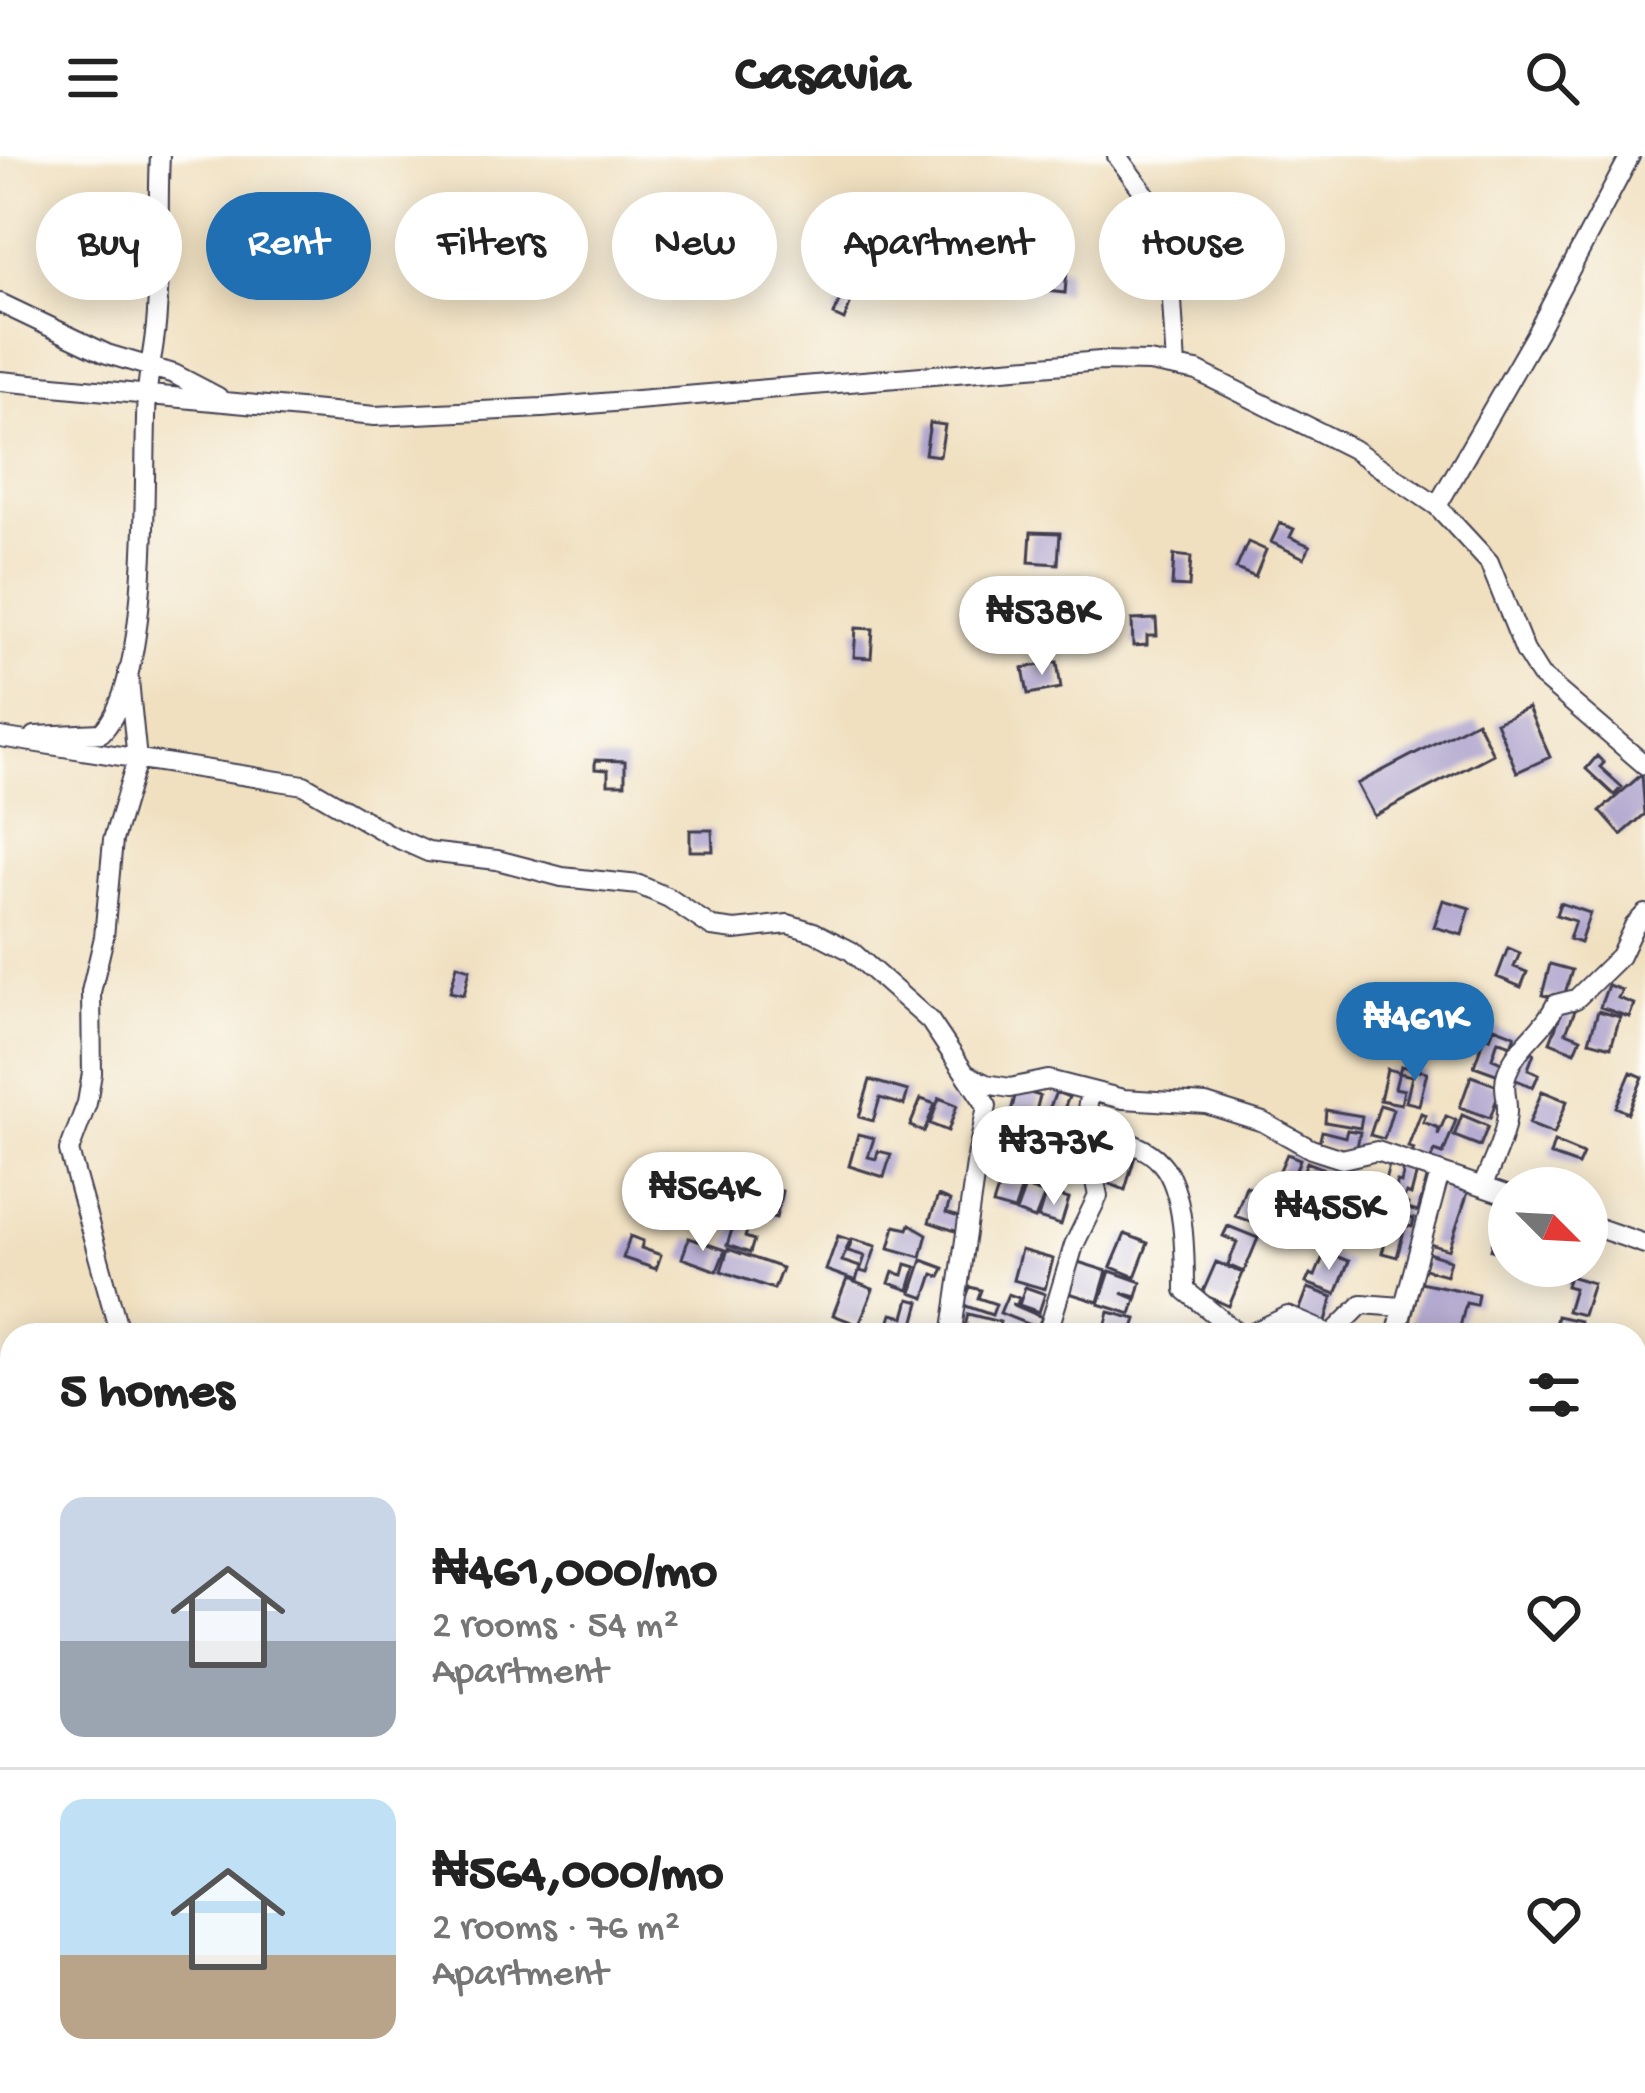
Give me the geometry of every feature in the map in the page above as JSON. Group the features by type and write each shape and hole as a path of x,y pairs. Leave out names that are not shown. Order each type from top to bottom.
{"street":[{"path":"6,738 101,733 117,711 128,671 143,565 147,394 158,314 160,156"},
{"path":"1117,156 1157,210 1168,234 1176,367"},
{"path":"1437,506 1630,156"},
{"path":"0,303 106,354 174,374 228,402"},
{"path":"0,381 375,416 454,415 1100,362 1149,362 1197,371 1353,449 1437,506 1489,562 1525,651 1540,675 1645,765"},
{"path":"117,1323 69,1151 87,1103 92,1073 91,992 104,937 113,840 137,760 128,671"},
{"path":"6,738 304,785 390,835 428,851 496,860 562,878 639,885 669,898 712,927 788,924 851,951 930,1021 987,1106 953,1323"},
{"path":"1483,1186 1508,1114 1504,1080 1516,1052 1528,1036 1546,1026 1556,1004 1576,999 1620,956 1645,914"},
{"path":"968,1075 1010,1088 1048,1080 1123,1099 1206,1105 1263,1122 1311,1149 1342,1159 1377,1151 1488,1188"},
{"path":"1051,1323 1074,1245 1098,1196 1084,1129 1090,1090"},
{"path":"977,1157 1028,1178 1072,1150 1084,1129"},
{"path":"1084,1129 1136,1145 1163,1164 1180,1209 1185,1290 1228,1323"},
{"path":"1399,1323 1440,1173"},
{"path":"1608,1232 1645,1244"},
{"path":"1344,1323 1362,1304 1402,1307"},
{"path":"1272,1323 1288,1316 1304,1323"}],"building":[{"path":"840,300 852,300 844,320 834,315"},
{"path":"930,423 945,425 940,456 925,454"},
{"path":"1280,523 1294,529 1290,537 1310,546 1304,558 1271,542"},
{"path":"1031,532 1060,533 1058,564 1029,562"},
{"path":"1248,542 1266,550 1255,577 1236,569"},
{"path":"1174,555 1191,557 1189,587 1172,586"},
{"path":"1156,619 1157,636 1147,636 1147,645 1133,646 1132,620"},
{"path":"856,628 873,629 871,658 854,657"},
{"path":"1057,662 1061,688 1028,694 1023,668"},
{"path":"1528,708 1550,757 1517,772 1496,722"},
{"path":"1477,721 1493,754 1374,816 1357,784"},
{"path":"1597,756 1604,763 1600,767 1622,787 1614,795 1586,769"},
{"path":"595,760 625,761 625,784 608,784 608,770 595,769"},
{"path":"1642,774 1645,814 1621,835 1600,811"},
{"path":"690,830 712,830 713,851 690,851"},
{"path":"1443,900 1470,908 1462,935 1434,927"},
{"path":"1560,903 1590,913 1580,943 1569,939 1575,921 1556,915"},
{"path":"1508,948 1520,953 1514,967 1527,972 1521,987 1497,977"},
{"path":"1550,964 1572,970 1563,1000 1542,995"},
{"path":"457,965 470,969 464,995 450,992"},
{"path":"1608,985 1622,990 1618,998 1634,1004 1629,1017 1600,1007"},
{"path":"1565,1003 1576,1008 1566,1032 1581,1038 1575,1052 1550,1042"},
{"path":"1598,1011 1620,1017 1611,1047 1589,1041"},
{"path":"1494,1027 1515,1035 1511,1045 1498,1040 1492,1058 1504,1063 1499,1075 1474,1066 1485,1035 1490,1038"},
{"path":"1523,1048 1534,1053 1528,1069 1539,1074 1533,1087 1511,1078"},
{"path":"1401,1066 1427,1072 1419,1105 1406,1102 1412,1076 1399,1073"},
{"path":"1387,1069 1399,1072 1395,1088 1404,1090 1401,1104 1380,1100"},
{"path":"1631,1072 1643,1077 1628,1113 1616,1107"},
{"path":"1471,1076 1501,1087 1490,1118 1460,1107"},
{"path":"870,1080 908,1091 904,1105 880,1098 873,1121 859,1117"},
{"path":"1017,1089 1040,1096 1033,1122 1010,1115"},
{"path":"1542,1091 1567,1101 1554,1134 1529,1124"},
{"path":"1056,1092 1069,1097 1060,1118 1075,1124 1070,1137 1042,1127"},
{"path":"939,1098 957,1105 948,1131 930,1124"},
{"path":"921,1099 935,1104 924,1132 910,1126"},
{"path":"1380,1105 1393,1109 1384,1139 1370,1135"},
{"path":"1326,1110 1362,1116 1360,1128 1325,1122"},
{"path":"1421,1113 1426,1115 1423,1122 1439,1128 1438,1135 1446,1116 1456,1120 1443,1154 1435,1151 1430,1162 1411,1155 1414,1149 1408,1147"},
{"path":"1462,1115 1488,1126 1480,1146 1454,1136"},
{"path":"1019,1121 1033,1126 1021,1162 995,1154 999,1140 1012,1144"},
{"path":"1347,1130 1360,1132 1356,1152 1319,1144 1322,1131 1345,1137"},
{"path":"858,1134 874,1138 868,1157 876,1159 878,1151 891,1154 884,1177 849,1166"},
{"path":"1554,1142 1583,1154 1578,1165 1550,1155"},
{"path":"1122,1150 1135,1156 1125,1190 1110,1184"},
{"path":"1287,1154 1300,1159 1292,1181 1298,1184 1307,1162 1322,1168 1308,1201 1273,1186"},
{"path":"1389,1165 1401,1168 1403,1174 1401,1183 1397,1182 1396,1201 1390,1199 1389,1204 1380,1201"},
{"path":"1417,1172 1428,1175 1418,1212 1407,1209 1403,1202 1406,1193 1411,1195"},
{"path":"1001,1180 1022,1187 1014,1211 993,1205"},
{"path":"747,1182 782,1191 776,1218 740,1209"},
{"path":"1445,1184 1468,1192 1449,1250 1429,1244"},
{"path":"1246,1186 1265,1193 1263,1200 1268,1202 1254,1223 1235,1216"},
{"path":"1025,1187 1045,1194 1035,1219 1016,1212"},
{"path":"1046,1192 1069,1199 1061,1225 1038,1218"},
{"path":"1361,1194 1372,1199 1349,1242 1338,1237"},
{"path":"938,1196 950,1201 946,1213 965,1219 961,1233 929,1222"},
{"path":"1394,1204 1404,1206 1406,1218 1414,1219 1412,1227 1374,1219 1376,1211 1385,1213"},
{"path":"738,1211 752,1216 745,1237 754,1240 750,1253 727,1245"},
{"path":"1375,1223 1404,1231 1397,1257 1382,1253 1386,1240 1371,1237"},
{"path":"910,1224 927,1234 921,1257 889,1248 895,1226 908,1229"},
{"path":"1228,1226 1258,1238 1244,1272 1228,1265 1237,1242 1223,1236"},
{"path":"1125,1234 1148,1243 1135,1277 1111,1267"},
{"path":"630,1236 643,1241 641,1248 661,1255 656,1269 623,1258"},
{"path":"838,1236 850,1240 842,1261 860,1267 856,1281 826,1270"},
{"path":"689,1238 725,1250 717,1271 682,1258"},
{"path":"852,1239 876,1246 867,1273 860,1271 865,1256 848,1251"},
{"path":"728,1249 782,1268 774,1289 721,1271"},
{"path":"1021,1250 1053,1259 1045,1289 1013,1280"},
{"path":"1325,1252 1349,1261 1336,1294 1306,1283 1310,1274 1315,1276"},
{"path":"1428,1253 1450,1260 1446,1275 1424,1269"},
{"path":"922,1260 944,1268 940,1277 933,1274 925,1298 911,1293"},
{"path":"1078,1262 1107,1271 1098,1302 1069,1293"},
{"path":"1216,1262 1243,1273 1229,1306 1202,1294"},
{"path":"906,1264 916,1267 909,1290 889,1283 893,1272 903,1275"},
{"path":"1110,1271 1141,1282 1137,1297 1122,1293 1136,1299 1131,1314 1099,1304"},
{"path":"847,1279 873,1289 860,1323 833,1315"},
{"path":"1420,1282 1478,1294 1476,1305 1466,1303 1461,1323 1410,1323"},
{"path":"970,1287 981,1290 978,1298 996,1304 992,1315 963,1305"},
{"path":"1025,1287 1045,1294 1039,1312 1019,1305"},
{"path":"1570,1287 1592,1287 1583,1315 1567,1311 1574,1288"},
{"path":"1308,1288 1333,1297 1325,1323 1295,1323"},
{"path":"1008,1294 1019,1298 1017,1305 1012,1304 1042,1317 1039,1323 1025,1323 1000,1313"},
{"path":"909,1299 920,1302 914,1323 889,1323 892,1314 904,1317"},
{"path":"1109,1312 1136,1319 1135,1323 1106,1323"},
{"path":"968,1314 1000,1322 1000,1323 966,1323"},
{"path":"1557,1316 1580,1321 1580,1323 1556,1323"}]}
